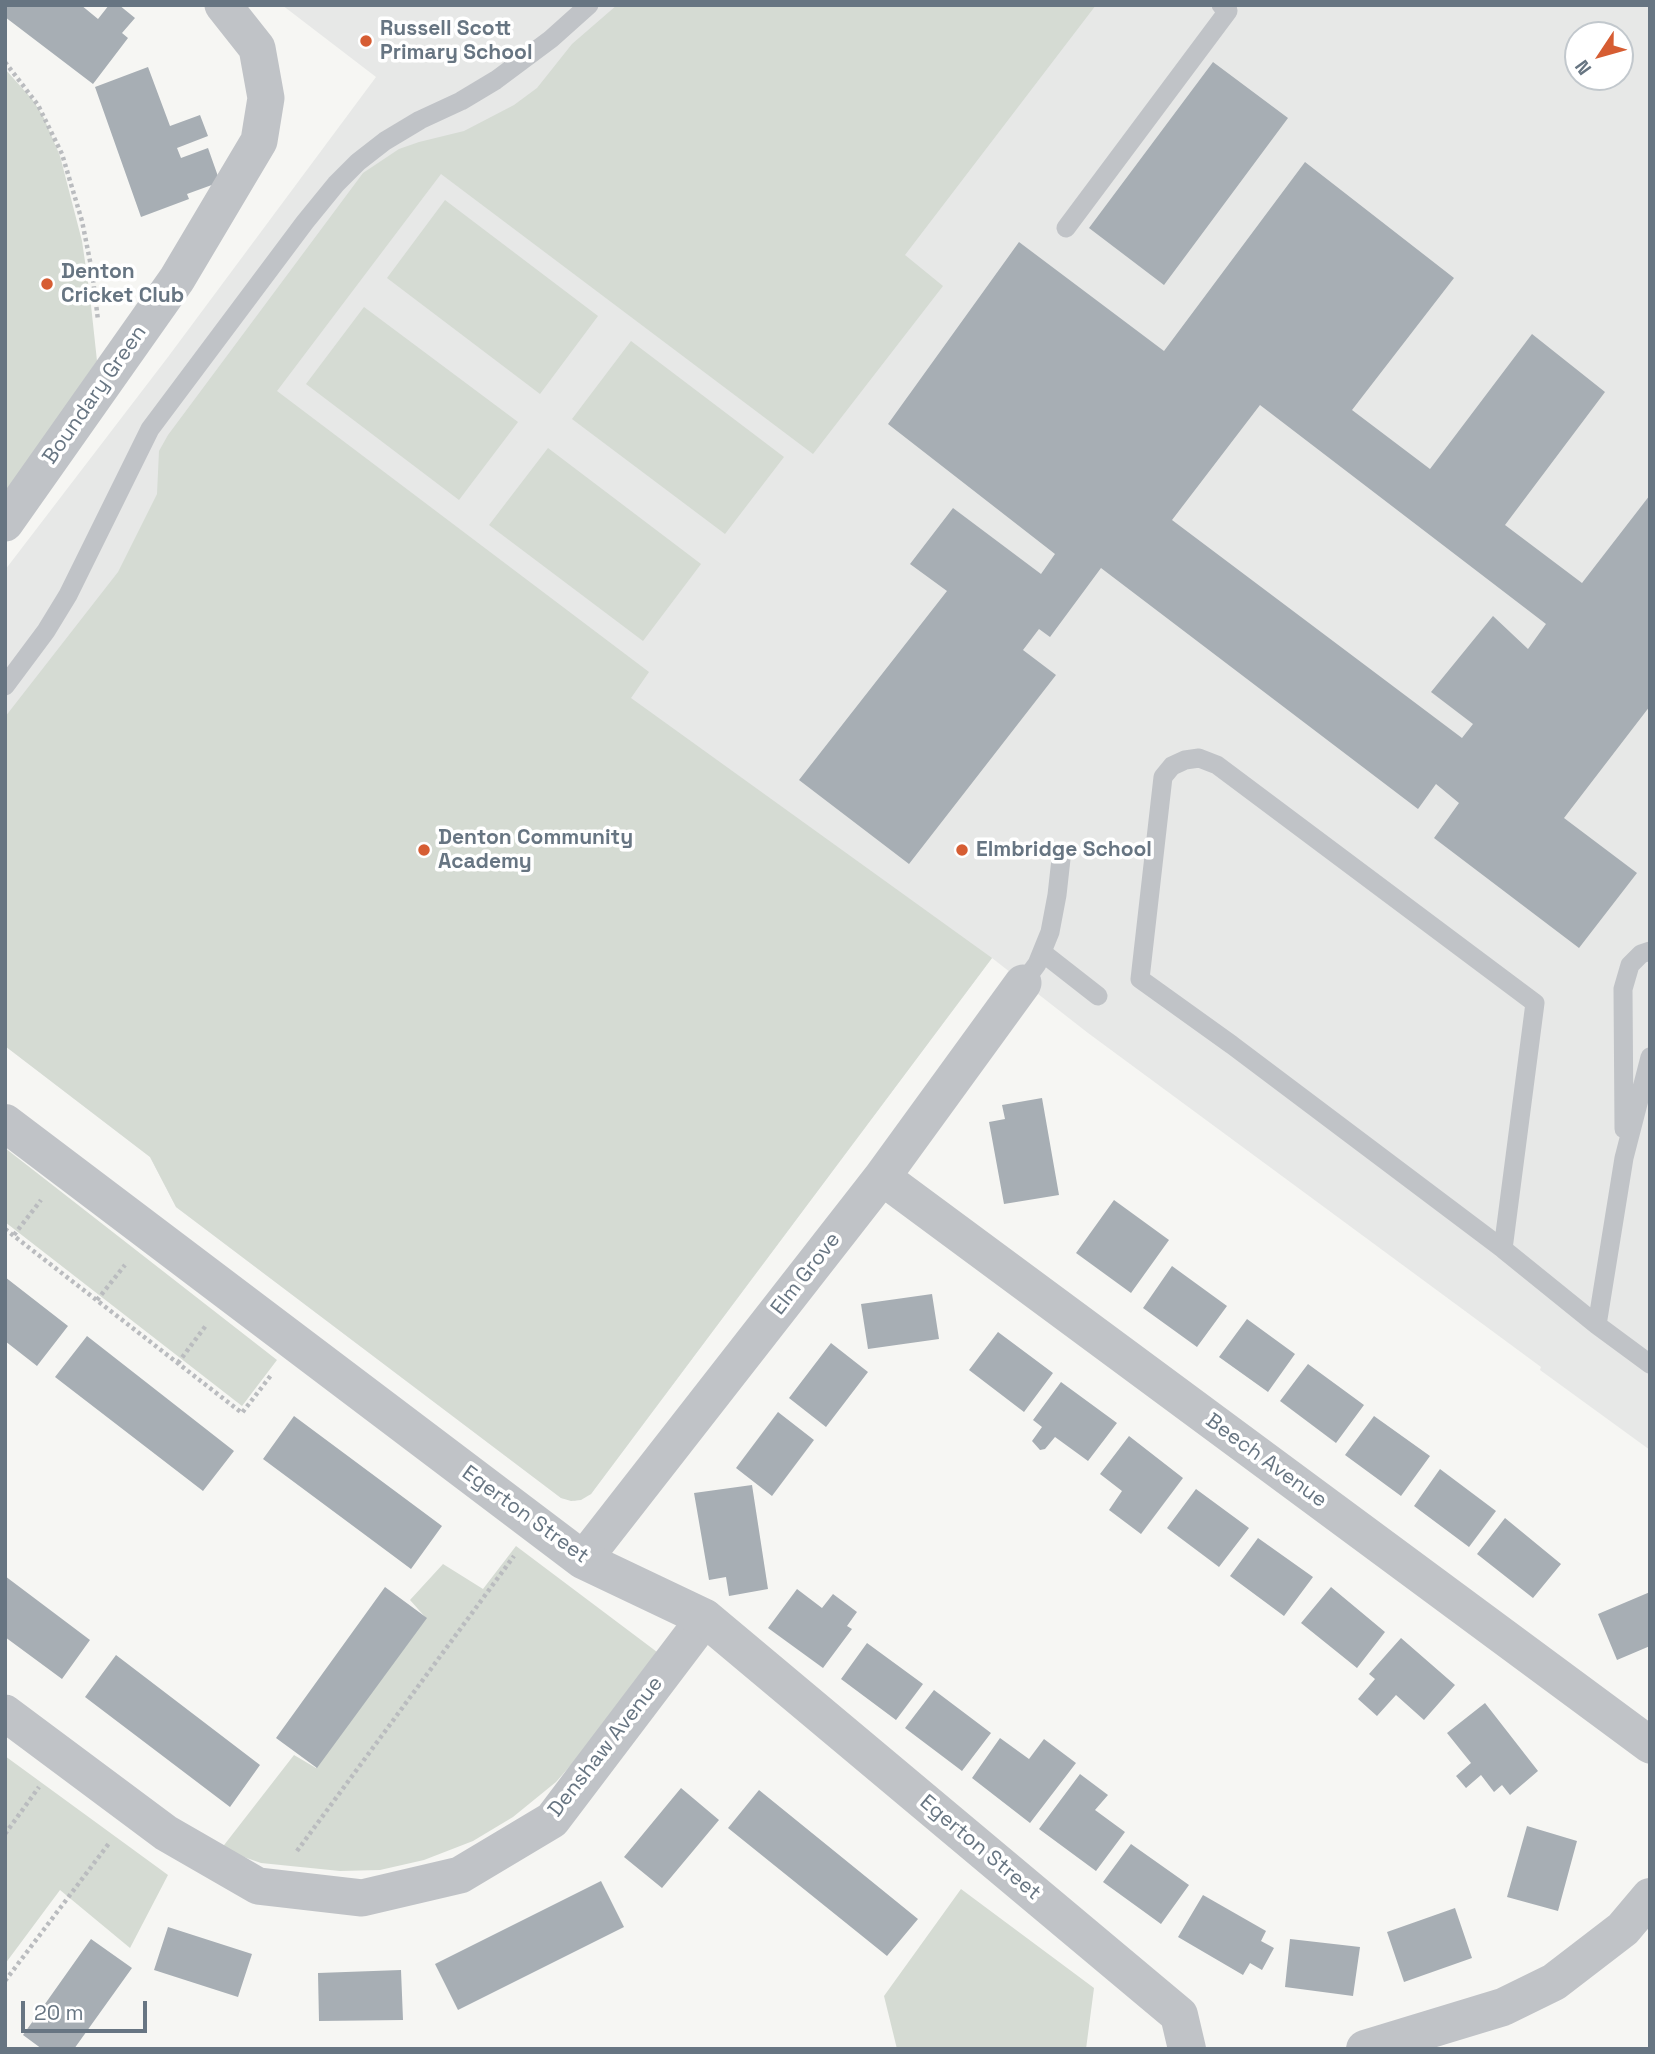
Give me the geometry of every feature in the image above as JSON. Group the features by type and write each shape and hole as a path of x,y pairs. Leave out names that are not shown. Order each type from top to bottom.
{"street":[{"name":"Boundary Green","path":"5,523 177,279 259,141 266,98 257,48 223,5"},
{"name":"Elm Grove","path":"583,1560 882,1177 1023,983"},
{"name":"Egerton Street","path":"5,1123 583,1560 705,1618 1179,2015 1187,2049"},
{"name":"Beech Avenue","path":"882,1177 1650,1745"},
{"name":"Denshaw Avenue","path":"5,1713 166,1833 258,1886 362,1898 460,1875 552,1820 705,1618"},
{"path":"1365,2049 1503,2007 1555,1982 1623,1929 1650,1897"}],"lane":[{"path":"5,686 46,631 68,595 150,429 336,184 385,141 496,80 551,39 589,5"},
{"path":"1066,228 1228,11 1221,5"},
{"path":"1503,1250 1535,1003 1217,765 1199,758 1172,765 1163,777 1140,979 1503,1250 1650,1364"},
{"path":"1023,983 1043,953 1050,932 1058,895 1061,859"},
{"path":"1624,1158 1623,989 1630,965 1642,954 1650,951"},
{"path":"1043,953 1098,996"},
{"path":"1597,1325 1624,1158 1650,1056"}],"path":[{"path":"5,62 38,105 62,154 82,221 92,271 105,380"},
{"path":"5,1229 242,1413 295,1344"},
{"path":"271,1888 537,1524"},
{"path":"5,1834 62,1755"},
{"path":"5,1981 135,1810"}],"shaded area":[{"name":"Denton Community Academy","path":"282,5 1650,5 1650,1450 1088,1033 992,958 591,1494 575,1501 561,1498 176,1207 150,1157 5,1046 5,570 168,357 376,77"},
{"path":"617,5 1096,5 905,255 943,286 813,454 441,174 277,391 649,672 631,698 992,958 591,1494 581,1500 571,1501 561,1498 176,1207 150,1157 5,1046 5,717 118,572 157,494 159,451 168,435 363,173 399,149 464,131 514,105 537,88 572,44"},
{"name":"Denton Cricket Club","path":"5,69 32,99 43,116 60,156 82,241 97,361 5,494"},
{"path":"445,200 598,316 540,394 387,278"},
{"path":"364,307 518,422 459,500 306,384"},
{"path":"631,341 784,457 725,534 572,419"},
{"path":"548,448 701,564 643,641 489,525"},
{"path":"5,1148 277,1360 242,1406 5,1222"},
{"path":"516,1546 665,1658 556,1782 513,1817 473,1841 424,1860 380,1870 340,1871 261,1863 221,1849 294,1755 316,1768 426,1618 410,1600 443,1564 483,1589"},
{"path":"5,1756 168,1875 130,1948 60,1890 5,1964"},
{"path":"961,1889 1094,1988 1086,2049 897,2049 884,1996"}],"building":[{"path":"5,5 81,5 98,19 109,5 119,5 135,18 122,33 128,38 93,84 5,17"},
{"path":"1213,62 1288,118 1164,285 1089,228"},
{"path":"148,67 170,126 200,115 208,136 177,148 181,158 208,148 220,182 187,194 189,199 141,217 95,87"},
{"path":"1305,162 1454,278 1352,410 1430,469 1532,334 1605,392 1505,525 1582,583 1650,495 1650,706 1564,818 1637,873 1579,948 1434,838 1459,803 1436,784 1418,809 1101,568 1050,637 1039,629 1023,650 1056,675 909,864 799,780 947,591 910,564 953,508 1041,574 1055,554 888,424 1019,242 1164,351","holes":["1260,405 1546,624 1528,649 1493,616 1431,692 1473,724 1462,738 1172,520"]},
{"path":"1042,1098 1059,1195 1004,1204 989,1122 1005,1119 1002,1105"},
{"path":"1114,1200 1169,1240 1131,1293 1076,1253"},
{"path":"1172,1266 1227,1306 1197,1347 1143,1308"},
{"path":"5,1277 68,1326 37,1366 5,1341"},
{"path":"932,1294 939,1339 868,1349 861,1304"},
{"path":"1247,1319 1295,1354 1268,1392 1219,1357"},
{"path":"998,1332 1053,1373 1024,1412 969,1370"},
{"path":"87,1336 234,1451 203,1491 55,1377"},
{"path":"831,1343 868,1372 826,1427 789,1398"},
{"path":"1308,1364 1364,1405 1336,1443 1280,1401"},
{"path":"1061,1382 1117,1423 1088,1461 1055,1437 1045,1449 1040,1450 1032,1441 1042,1427 1033,1420"},
{"path":"778,1412 814,1440 772,1496 736,1468"},
{"path":"294,1416 442,1526 411,1569 263,1459"},
{"path":"1374,1416 1430,1456 1401,1496 1345,1455"},
{"path":"1129,1436 1183,1478 1141,1534 1109,1510 1122,1491 1100,1474"},
{"path":"1440,1469 1496,1511 1469,1547 1414,1506"},
{"path":"752,1485 768,1589 729,1596 726,1577 709,1580 694,1493"},
{"path":"1196,1489 1249,1528 1219,1567 1167,1528"},
{"path":"1505,1518 1561,1564 1533,1598 1477,1554"},
{"path":"1258,1538 1313,1577 1284,1616 1230,1576"},
{"path":"5,1576 90,1640 62,1679 5,1637"},
{"path":"385,1587 427,1618 317,1768 276,1738"},
{"path":"1331,1587 1385,1632 1357,1668 1301,1623"},
{"path":"797,1589 822,1608 833,1594 857,1612 847,1626 852,1629 823,1668 768,1628"},
{"path":"1650,1592 1650,1646 1617,1660 1598,1614"},
{"path":"1401,1638 1455,1685 1424,1720 1396,1695 1377,1716 1358,1699 1375,1679 1369,1674"},
{"path":"867,1643 923,1684 896,1720 841,1679"},
{"path":"116,1655 260,1765 230,1807 85,1697"},
{"path":"934,1690 991,1733 962,1771 905,1728"},
{"path":"1485,1703 1538,1771 1510,1795 1502,1785 1494,1792 1481,1775 1466,1788 1456,1776 1471,1763 1447,1733"},
{"path":"1000,1738 1029,1759 1044,1739 1076,1763 1030,1823 972,1778"},
{"path":"1080,1774 1108,1795 1095,1810 1125,1832 1096,1871 1039,1829"},
{"path":"681,1788 719,1820 662,1888 624,1857"},
{"path":"759,1790 918,1919 887,1956 728,1828"},
{"path":"1527,1826 1577,1841 1558,1911 1507,1897"},
{"path":"1131,1844 1189,1885 1161,1924 1103,1882"},
{"path":"601,1881 624,1927 458,2010 435,1964"},
{"path":"1203,1895 1266,1931 1261,1941 1274,1948 1262,1970 1250,1963 1243,1975 1178,1937"},
{"path":"1455,1908 1472,1958 1404,1982 1387,1932"},
{"path":"168,1927 252,1954 238,1997 154,1970"},
{"path":"91,1939 132,1968 74,2049 42,2049 23,2035"},
{"path":"1290,1939 1360,1947 1353,1996 1285,1987"},
{"path":"401,1970 403,2020 319,2021 318,1973"}],"place":[{"name":"Russell Scott Primary School","path":"366,41"},
{"name":"Denton Cricket Club","path":"47,284"},
{"name":"Denton Community Academy","path":"424,850"},
{"name":"Elmbridge School","path":"962,850"}]}
